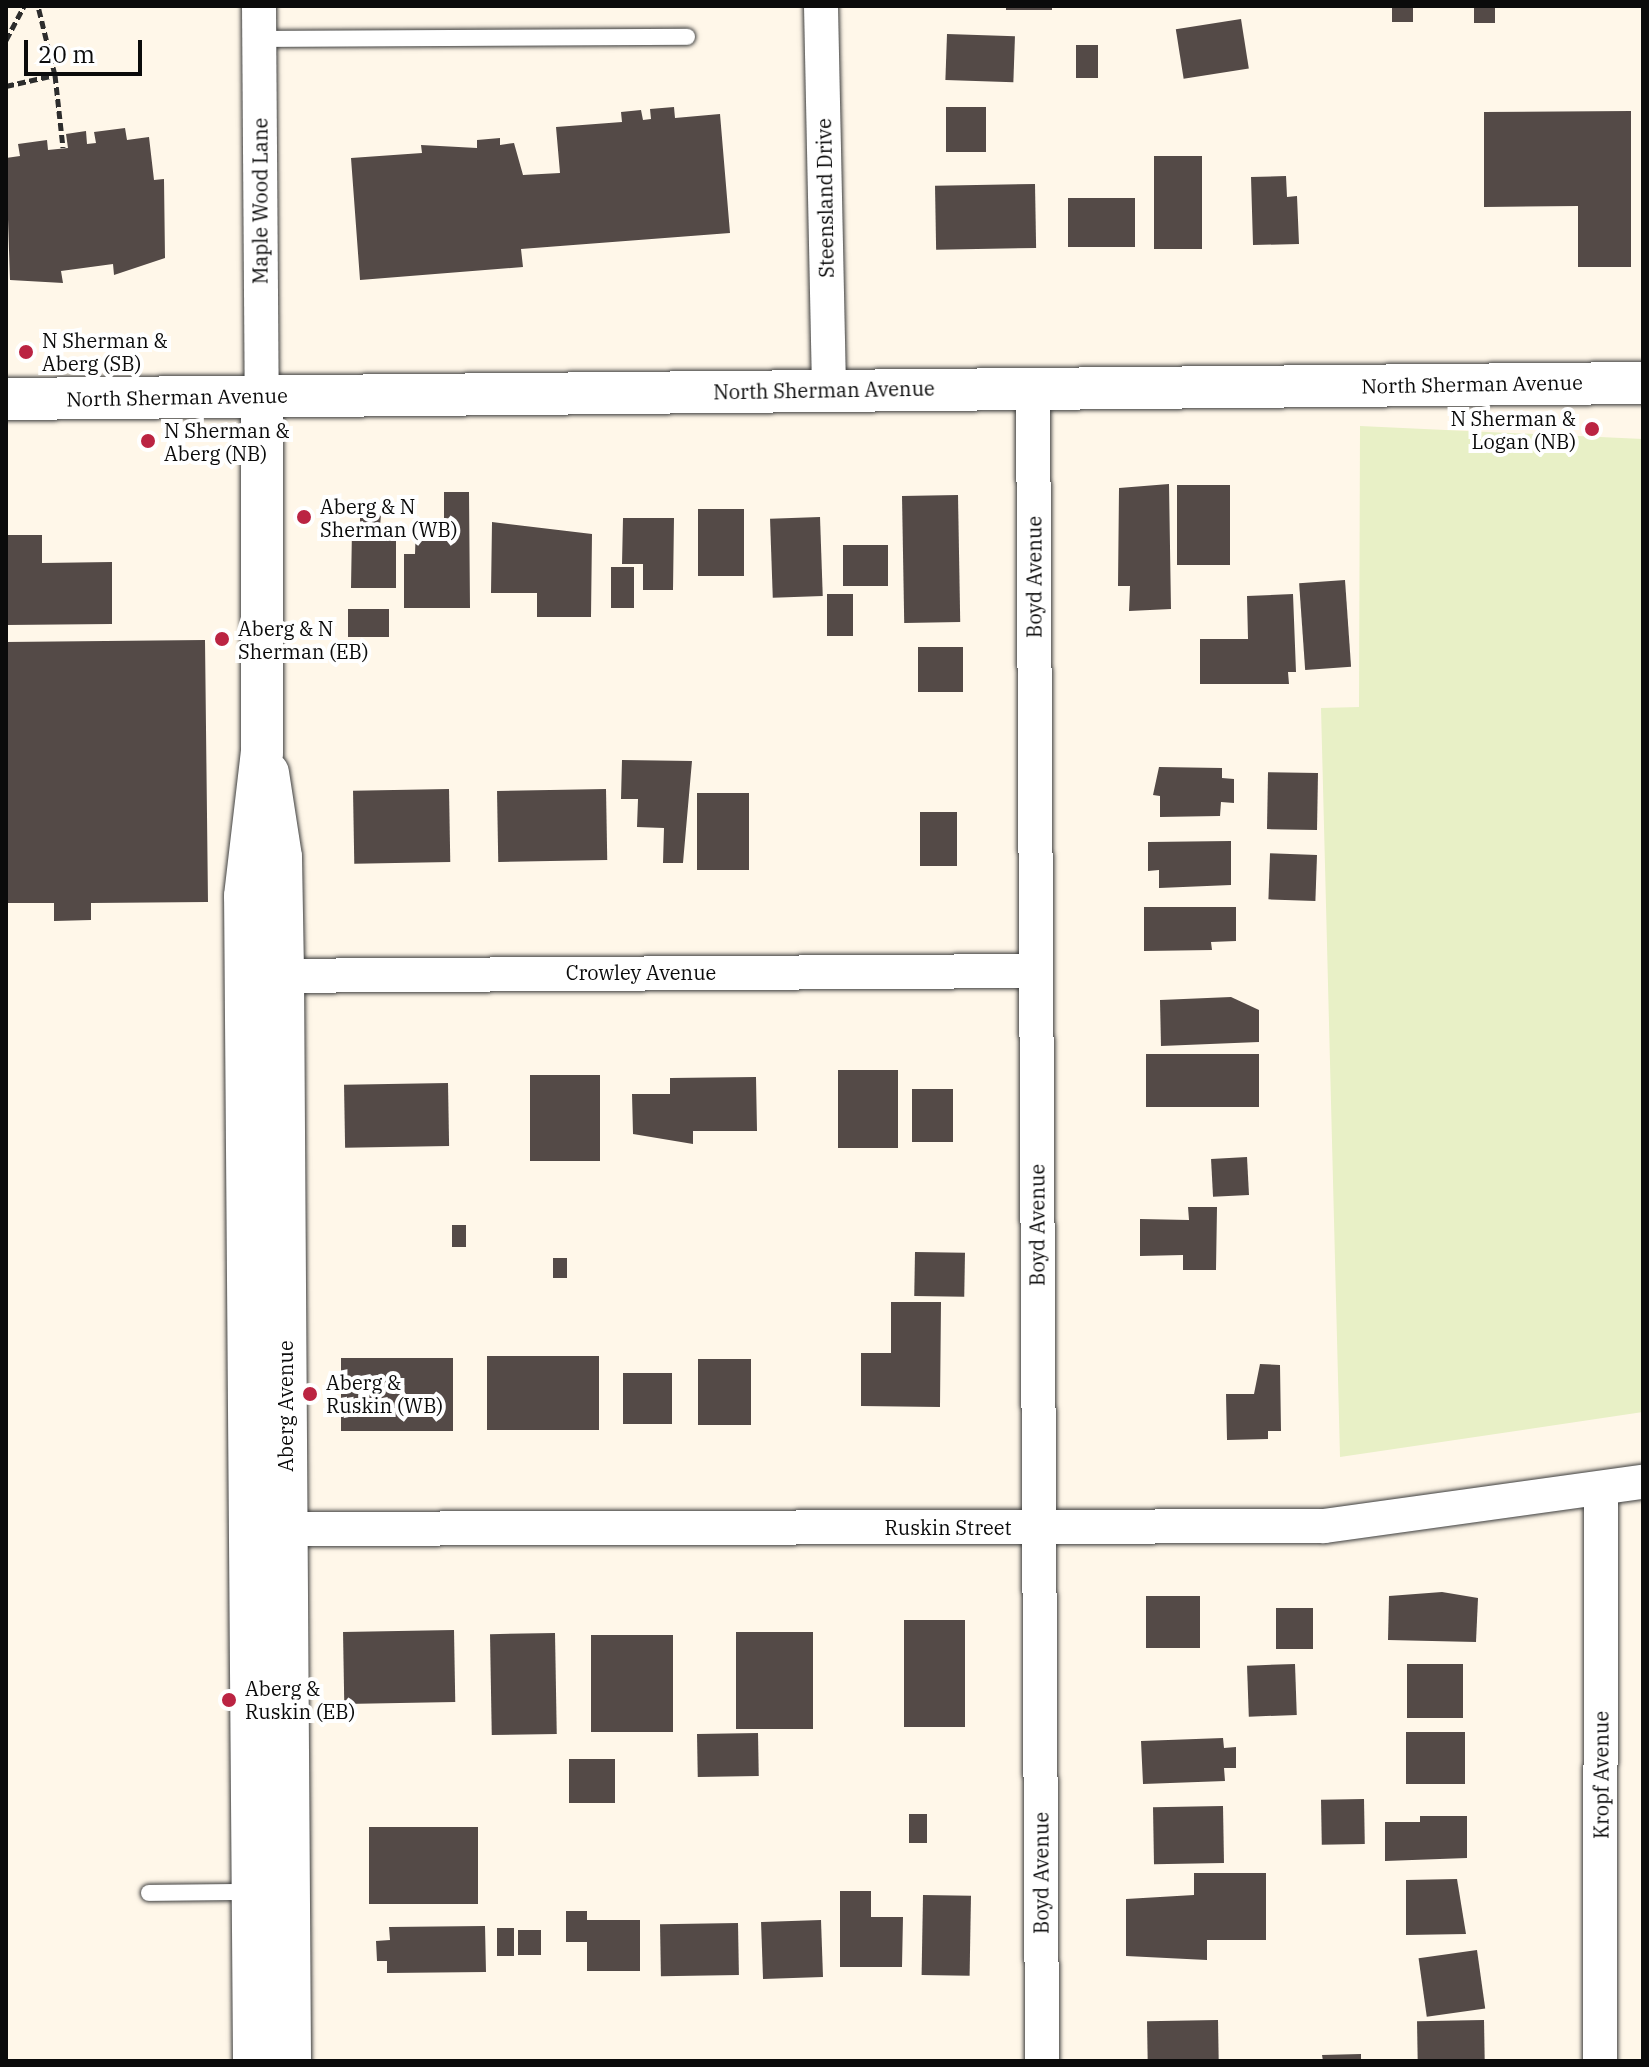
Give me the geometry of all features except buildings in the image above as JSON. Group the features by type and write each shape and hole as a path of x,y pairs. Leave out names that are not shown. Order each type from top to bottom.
{"street":[{"name":"Steensland Drive","path":"821,6 829,390"},
{"name":"Maple Wood Lane","path":"260,23 262,397"},
{"name":"North Sherman Avenue","path":"6,399 1643,383"},
{"name":"Boyd Avenue","path":"1033,389 1042,2061"},
{"name":"Aberg Avenue","path":"262,397 262,752 246,859 265,976 271,1891 290,2061"},
{"name":"Crowley Avenue","path":"265,976 1036,971"},
{"name":"Ruskin Street","path":"268,1529 1324,1526 1643,1482"},
{"name":"Kropf Avenue","path":"1600,2061 1601,1489"},
{"name":"Aberg Avenue","path":"254,2061 271,1891"}],"lane":[{"path":"260,23 687,37"},
{"path":"149,1893 271,1891"}],"path":[{"path":"6,40 24,6"},
{"path":"38,6 55,75 63,148"},
{"path":"6,86 55,75"}],"green space":[{"path":"1360,426 1643,439 1643,1412 1340,1457 1321,708 1359,707"}],"place":[{"name":"N Sherman & Aberg (SB)","path":"26,352"},
{"name":"N Sherman & Logan (NB)","path":"1592,429"},
{"name":"N Sherman & Aberg (NB)","path":"148,441"},
{"name":"Aberg & N Sherman (WB)","path":"304,517"},
{"name":"Aberg & N Sherman (EB)","path":"222,639"},
{"name":"Aberg & Ruskin (WB)","path":"310,1394"},
{"name":"Aberg & Ruskin (EB)","path":"229,1700"}]}
